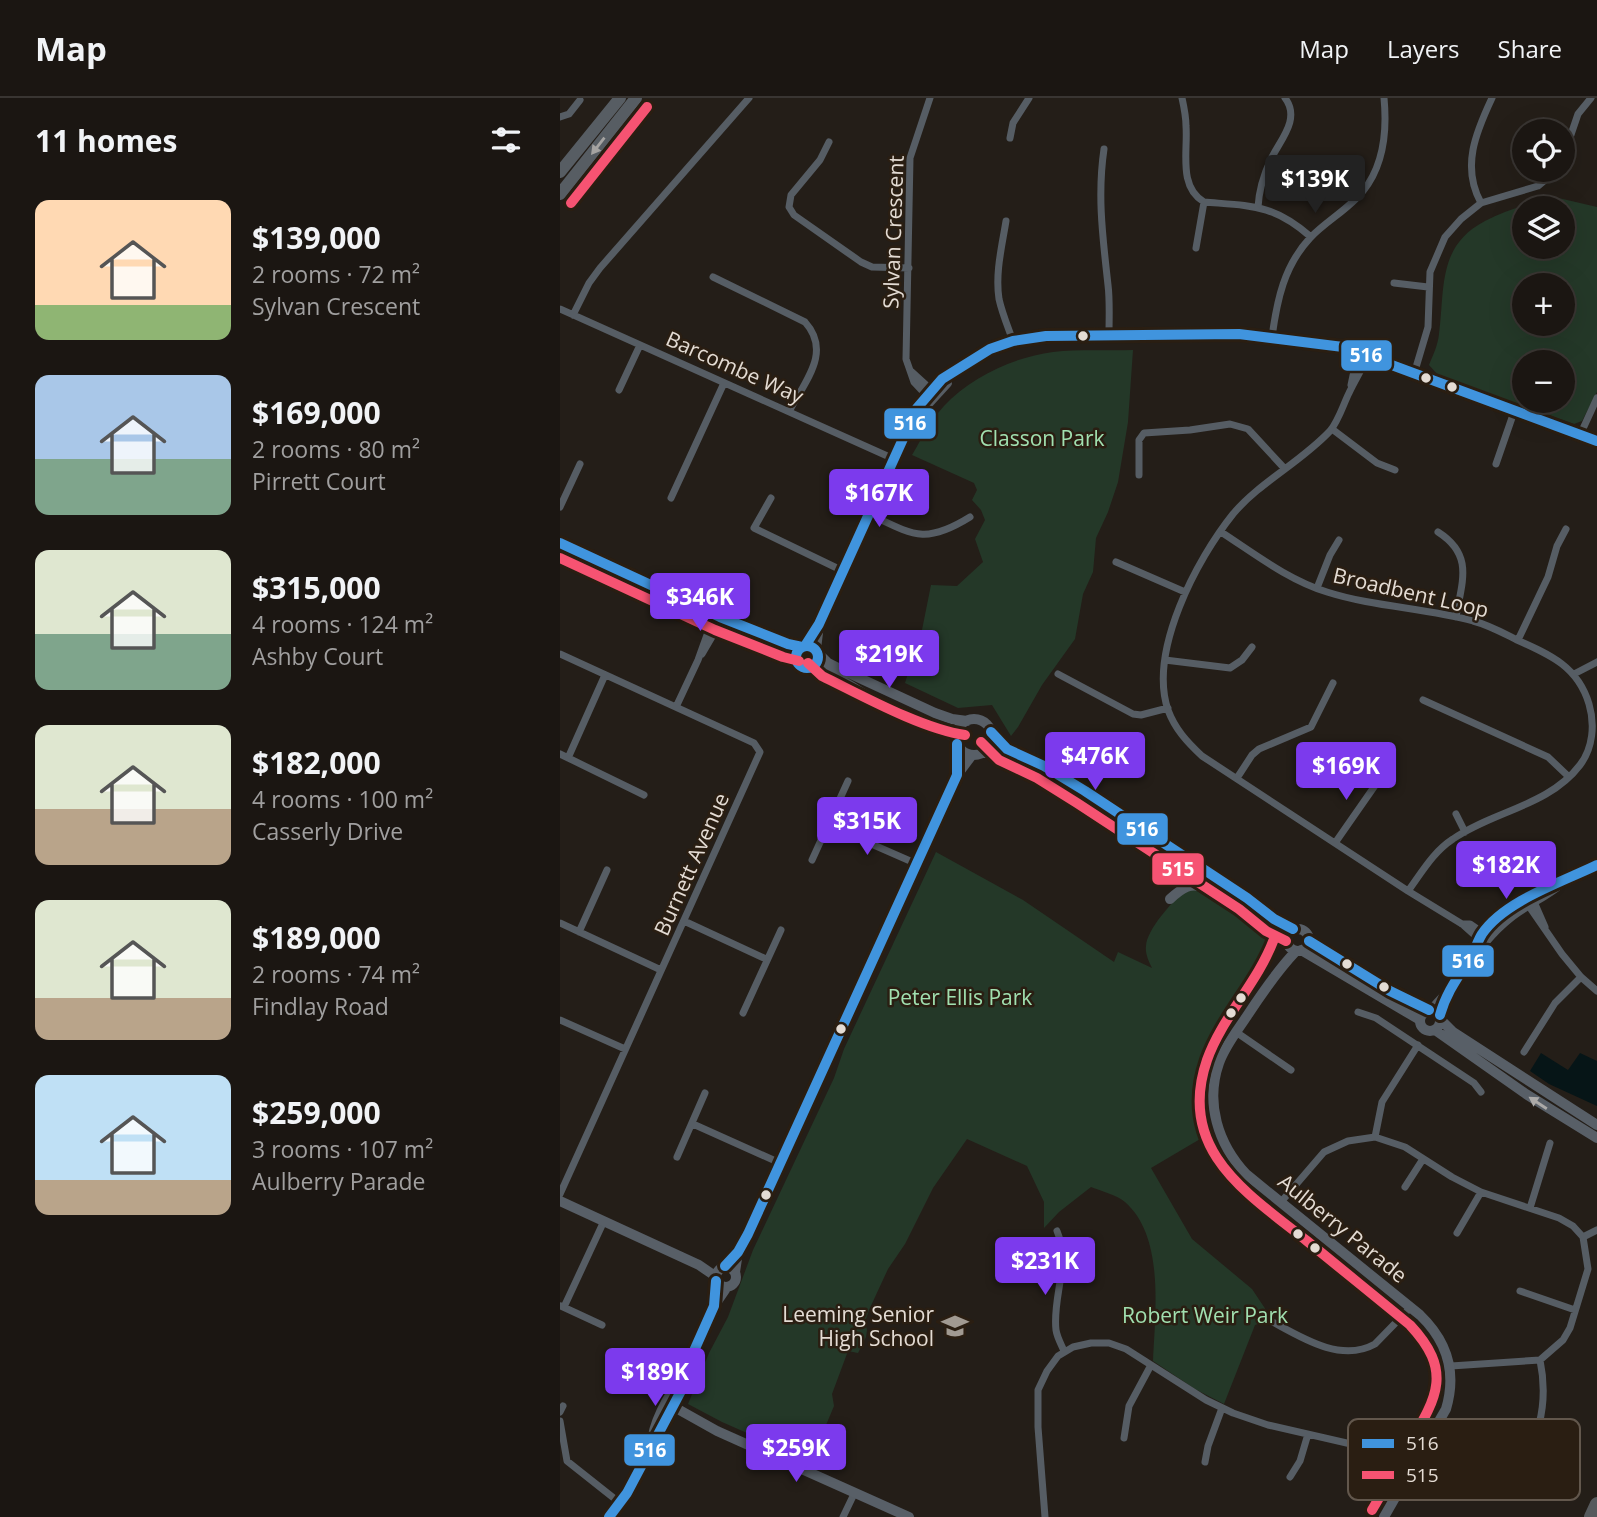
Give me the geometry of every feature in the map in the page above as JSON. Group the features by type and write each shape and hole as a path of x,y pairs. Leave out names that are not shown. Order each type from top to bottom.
{"highway":[{"path":"1591,1517 1597,1504"}],"main road":[{"path":"560,172 620,98"},
{"path":"560,194 636,98"},
{"path":"560,181 572,166 578,170"},
{"path":"560,543 796,659 802,667 812,667 841,679 884,705 938,727 956,741 963,752 972,755 984,752 1006,759 1059,787 1252,913 1293,946 1420,1020 1424,1029 1435,1030 1552,1112 1597,1138"},
{"path":"560,555 717,621 810,649 839,669 935,713 967,721"},
{"path":"796,659 797,652 810,649"},
{"path":"810,649 818,659 812,667"},
{"path":"957,775 956,741 959,727 972,719 984,722 1007,749 1044,766 1085,791 1247,898 1274,919 1293,929 1303,929 1309,941 1390,991 1435,1014 1453,1032 1597,1125"},
{"path":"984,752 991,743 991,732"},
{"path":"609,1517 634,1480 652,1445 659,1438 669,1408 681,1391 681,1380 714,1306 723,1275 738,1252 780,1163 957,775 972,755"},
{"path":"1170,899 1183,888 1196,884 1240,910 1252,913"},
{"path":"1293,929 1288,934 1293,946"},
{"path":"1293,946 1309,941"},
{"name":"Aulberry Parade","path":"1293,946 1222,1056 1217,1072 1214,1103 1218,1127 1224,1144 1239,1166 1411,1307 1440,1337 1451,1366 1450,1393 1440,1419"},
{"path":"1420,1020 1424,1012 1435,1014"},
{"path":"1435,1014 1440,1026 1435,1030"},
{"path":"560,1201 723,1275"},
{"path":"669,1408 909,1517"},
{"name":"Aulberry Parade","path":"1384,1517 1394,1500"}],"street":[{"path":"573,315 600,268 749,98"},
{"name":"Sylvan Crescent","path":"930,98 910,158 906,359 914,382 931,395"},
{"path":"1010,138 1013,123 1029,98"},
{"path":"1182,98 1186,126 1186,167 1190,189 1197,198 1204,202 1258,207 1282,215 1311,237"},
{"path":"1258,207 1265,173 1290,122 1289,103 1285,98"},
{"path":"1272,337 1281,287 1292,263 1311,237 1363,191 1370,178 1384,141 1384,98"},
{"path":"1481,203 1472,180 1471,158 1473,144 1492,98"},
{"path":"1575,123 1578,114 1591,98"},
{"path":"560,117 569,114 580,100"},
{"path":"829,142 820,160 791,195 789,207 794,215 861,262 872,267 909,268"},
{"path":"1104,149 1101,170 1101,235 1108,285 1109,334"},
{"path":"1414,374 1428,327 1428,287 1433,264 1445,237 1461,219 1481,203 1538,186 1543,182"},
{"path":"1196,248 1204,202"},
{"path":"1006,221 998,291 1013,341"},
{"path":"713,277 805,322 814,332 818,346 816,362 790,410"},
{"path":"1394,284 1428,287"},
{"name":"Barcombe Way","path":"560,309 894,459"},
{"path":"810,649 912,422 931,395 955,371 990,349 1013,341 1046,336 1109,334 1214,333 1272,337 1326,346 1362,356 1512,408"},
{"path":"619,390 640,345"},
{"path":"1362,356 1332,429 1243,505 1221,532 1185,592 1170,632 1165,660 1165,694 1177,729 1187,743 1202,756 1462,924 1482,941"},
{"path":"671,498 724,383"},
{"path":"1581,433 1597,398"},
{"path":"1496,464 1514,413"},
{"path":"1526,413 1597,440"},
{"path":"1139,475 1139,440 1144,433 1230,424 1248,429 1285,469"},
{"path":"1332,429 1377,463 1395,470"},
{"path":"560,507 580,464"},
{"path":"771,498 754,528 843,571"},
{"path":"869,514 918,535 944,531 970,517"},
{"path":"1518,640 1548,577 1557,547 1566,529"},
{"name":"Broadbent Loop","path":"1221,532 1285,574 1329,593 1487,625 1559,659 1574,674 1587,697 1595,725 1586,754 1569,777 1540,797 1465,831 1436,853 1408,891"},
{"path":"1438,532 1455,545 1462,561 1463,573 1456,617"},
{"path":"1317,588 1339,540"},
{"path":"1116,562 1185,592"},
{"path":"676,707 717,621"},
{"path":"1165,660 1230,667 1242,660 1252,647"},
{"name":"Burnett Avenue","path":"560,654 754,743 760,751 560,1194"},
{"path":"1574,674 1597,662"},
{"path":"1058,674 1133,715 1168,708"},
{"path":"605,675 564,756 644,795"},
{"path":"1237,778 1259,749 1311,727 1334,683"},
{"path":"1423,700 1548,757 1569,777"},
{"path":"1335,843 1381,776"},
{"path":"812,860 848,781"},
{"path":"1456,814 1465,831"},
{"path":"828,825 916,864"},
{"path":"1435,1014 1482,941 1506,912 1530,900 1546,887 1561,883 1597,865"},
{"path":"579,932 607,870"},
{"path":"1530,900 1562,954 1597,991"},
{"path":"684,921 766,959"},
{"path":"560,923 661,970"},
{"path":"743,1013 781,930"},
{"path":"1524,1052 1555,1003 1581,976"},
{"path":"1358,1012 1376,1018 1418,1045 1474,1083 1481,1092"},
{"path":"560,1020 625,1049"},
{"path":"1236,1032 1291,1070"},
{"path":"1375,1137 1382,1102 1418,1045"},
{"path":"677,1157 705,1093"},
{"path":"693,1124 780,1163"},
{"path":"1281,1202 1317,1159 1332,1147 1348,1140 1375,1137 1396,1143 1481,1192 1559,1218 1573,1226 1583,1237 1588,1269 1563,1340 1540,1360 1451,1366"},
{"path":"1530,1208 1550,1143"},
{"path":"1405,1186 1423,1159"},
{"path":"1457,1233 1481,1192"},
{"path":"603,1325 562,1307 604,1221"},
{"path":"1583,1237 1597,1230"},
{"path":"1057,1231 1062,1242 1062,1263 1056,1329 1064,1351"},
{"path":"1520,1291 1575,1310"},
{"path":"1271,1321 1322,1345 1348,1352 1375,1344 1411,1307"},
{"path":"1045,1517 1036,1400 1042,1380 1053,1362 1064,1351 1091,1343 1109,1343 1126,1349 1222,1408 1256,1421 1348,1444"},
{"path":"1540,1360 1544,1389 1540,1419"},
{"path":"1124,1438 1129,1406 1151,1365"},
{"path":"1205,1462 1222,1408"},
{"path":"560,1421 567,1461 620,1503"},
{"path":"1290,1477 1300,1461 1308,1434"},
{"path":"843,1517 854,1494"}],"green space":[{"path":"1575,202 1597,207 1597,392 1582,421 1574,424 1543,413 1575,413 1575,350 1512,350 1512,402 1438,375 1429,365 1438,338 1446,270 1451,256 1469,231 1512,210 1512,259 1575,259"},
{"name":"Classon Park","path":"1133,350 1128,422 1118,482 1096,538 1093,572 1083,594 1075,639 1042,685 1011,736 992,705 958,708 905,683 922,630 931,585 957,586 983,562 975,539 985,520 972,500 977,490 974,483 912,455 944,406 967,386 994,370 1023,358 1053,352"},
{"path":"936,852 1023,900 1114,962 1118,952 1152,968 1146,952 1147,939 1161,916 1184,890 1194,889 1268,937 1271,942 1273,960 1214,1058 1206,1098 1202,1104 1212,1132 1151,1168 1192,1239 1252,1289 1268,1313 1263,1322 1255,1325 1224,1404 1195,1389 1153,1361 1156,1299 1152,1255 1147,1235 1138,1217 1125,1202 1091,1187 1059,1212 1044,1228 1044,1202 1027,1166 967,1139 933,1188 905,1244 888,1269 869,1310 865,1322 866,1337 858,1353 848,1351 832,1394 834,1406 811,1461 688,1404 709,1353 728,1317 753,1250"}],"shaded area":[{"path":"1541,1053 1568,1070 1580,1053 1597,1061 1597,1106 1549,1084 1530,1071"}],"transit line":[{"name":"515","path":"571,203 647,107"},
{"name":"516","path":"805,646 819,624 917,408 942,379 990,349 1013,341 1046,336 1239,334 1343,347 1597,441"},
{"name":"516","path":"560,543 720,617 802,647"},
{"name":"515","path":"560,558 715,630 799,661"},
{"name":"516","path":"807,646 815,649 818,657 815,665 807,668 799,665 796,657 799,649 807,646"},
{"name":"515","path":"808,663 822,676 892,710 930,726 965,735"},
{"name":"516","path":"991,732 1007,749 1044,766 1085,791 1247,898 1274,919 1293,929"},
{"name":"515","path":"981,742 999,760 1037,778 1077,803 1239,909 1266,931 1286,941"},
{"name":"516","path":"725,1266 738,1252 748,1234 957,775 957,744"},
{"name":"516","path":"1440,1015 1453,985 1482,934 1492,922 1519,902 1597,865"},
{"name":"515","path":"1274,939 1258,971 1213,1044 1200,1092 1201,1119 1209,1144 1223,1166 1241,1186 1410,1325 1423,1341 1436,1370 1433,1398 1424,1419"},
{"name":"516","path":"1309,941 1390,991 1429,1010"},
{"name":"516","path":"609,1517 627,1493 681,1391 681,1380 714,1306 716,1281"},
{"name":"515","path":"1372,1510 1378,1500"}],"place":[{"name":"Leeming Senior High School","path":"955,1326"}],"park label":[{"name":"Peter Ellis Park","path":"960,997"},
{"name":"Robert Weir Park","path":"1205,1315"}]}
